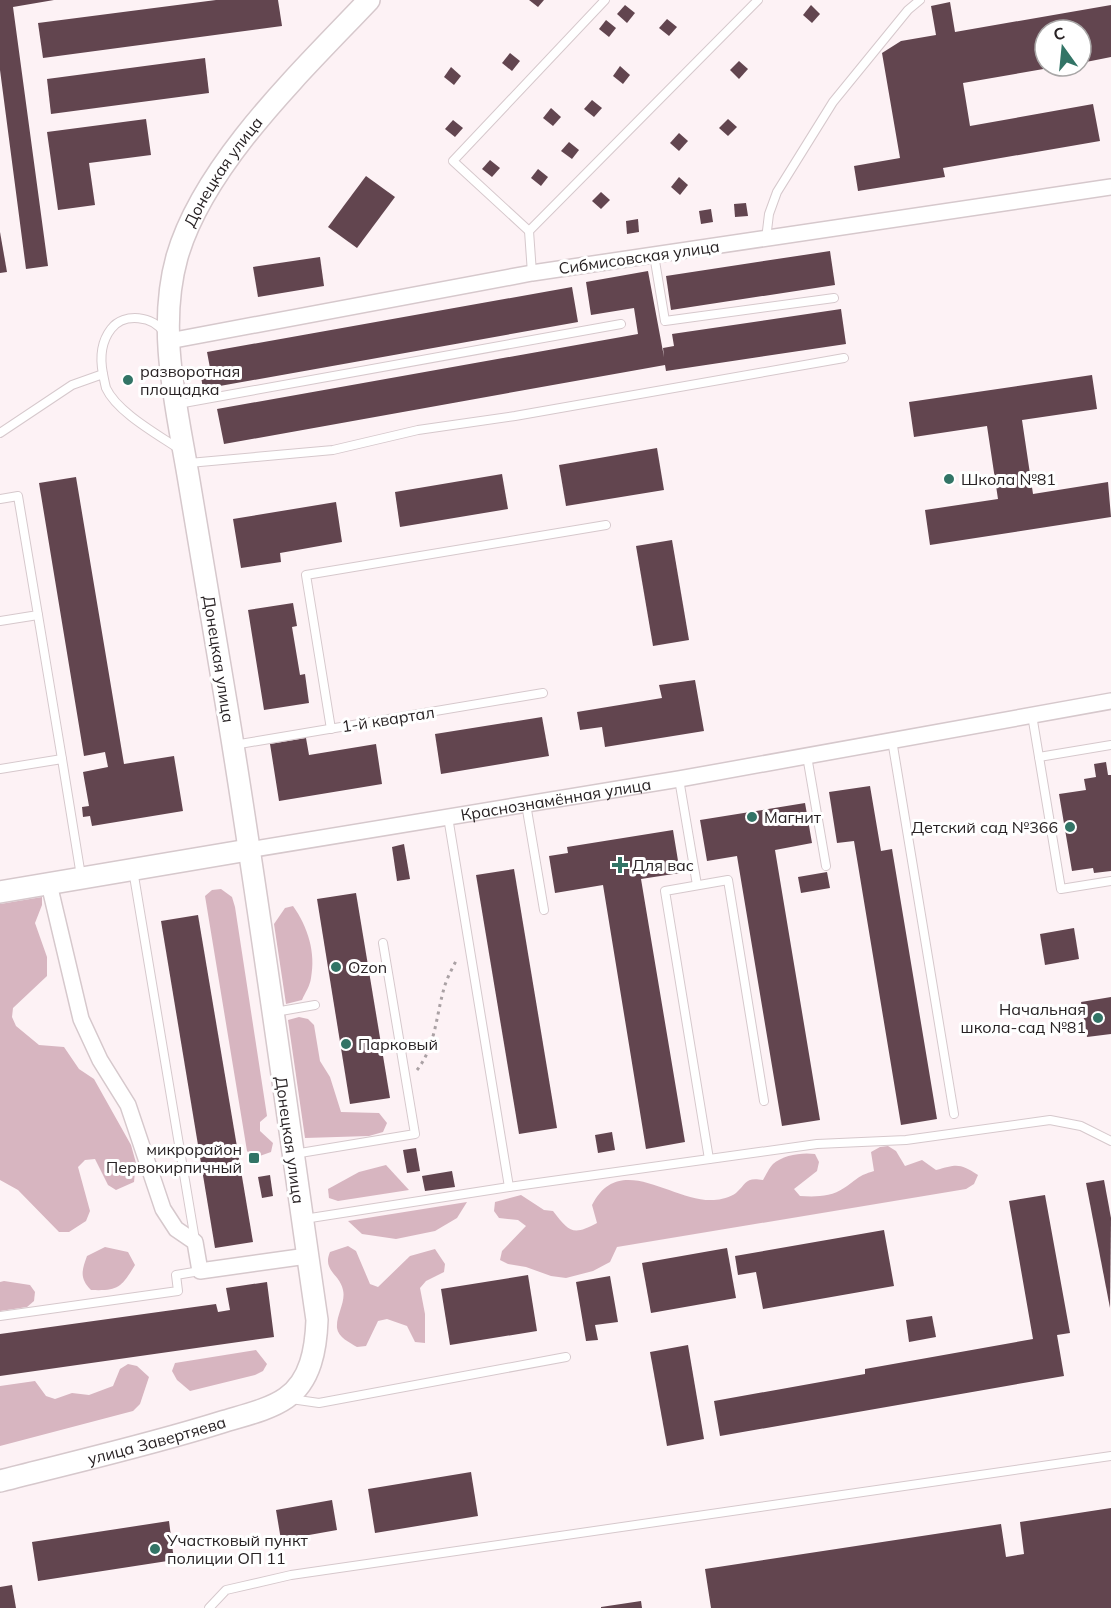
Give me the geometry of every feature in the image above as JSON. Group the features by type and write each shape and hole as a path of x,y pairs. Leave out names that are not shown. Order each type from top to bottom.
{"main road":[{"name":"Донецкая улица","path":"304,1379 314,1355 317,1330 233,745 177,404 169,340 169,299 177,256 195,212 212,184 271,105 369,0"},
{"name":"Краснознамённая улица","path":"0,892 248,850"},
{"name":"улица Завертяева","path":"0,1481 197,1430 258,1410 286,1398 304,1379"}],"street":[{"name":"Сибмисовская улица","path":"169,340 532,273 1111,188"},
{"name":"Краснознамённая улица","path":"248,850 679,779 1111,701"},
{"path":"49,884 81,1019 100,1059 128,1105 163,1209 176,1229 195,1242 200,1271 307,1256"}],"lane":[{"path":"532,273 528,231 453,161 605,0"},
{"path":"528,231 758,0"},
{"path":"766,238 769,214 777,192 833,102 908,10 920,0"},
{"path":"654,255 665,321 834,298"},
{"path":"169,340 160,326 144,318 127,319 111,328 103,345 100,361 107,389 117,404 186,458 333,450 418,430 515,417 844,358"},
{"path":"177,404 621,324"},
{"path":"0,433 72,385 103,374"},
{"path":"0,499 18,496 81,878"},
{"path":"331,729 306,575 606,525"},
{"path":"0,621 38,615"},
{"name":"1-й квартал","path":"233,745 543,693"},
{"path":"1032,715 1061,889 1111,881"},
{"path":"892,740 954,1114"},
{"path":"1039,757 1111,746"},
{"path":"807,756 826,866"},
{"path":"0,769 62,759"},
{"path":"679,779 697,885"},
{"path":"526,804 544,910"},
{"path":"448,817 509,1187"},
{"path":"133,869 195,1242"},
{"path":"709,1159 665,891 728,880 764,1101"},
{"path":"292,1154 415,1134 383,943"},
{"path":"272,1012 315,1005"},
{"path":"302,1220 509,1187 817,1144 906,1140 1050,1120 1081,1126 1110,1140 1111,1151"},
{"path":"0,1316 178,1291 176,1275 200,1271"},
{"path":"286,1398 319,1403 566,1357"},
{"path":"209,1608 226,1590 291,1575 1111,1456"}],"path":[{"path":"406,1083 424,1061 437,1025 446,984 456,960 469,944"}],"shaded area":[{"path":"221,889 232,897 235,907 267,1116 260,1122 260,1131 273,1143 271,1152 254,1158 247,1151 205,896 212,890"},
{"path":"42,897 42,905 35,923 47,957 47,976 13,1008 12,1017 16,1026 39,1045 64,1047 79,1069 94,1079 131,1145 136,1163 134,1182 116,1190 108,1185 95,1159 85,1160 78,1167 90,1211 86,1221 69,1232 59,1232 18,1190 0,1180 0,904"},
{"path":"293,906 310,940 312,969 310,984 302,1000 286,1004 274,924 285,908"},
{"path":"299,1017 308,1019 314,1025 320,1061 330,1077 341,1112 379,1113 387,1123 383,1132 369,1136 305,1138 288,1020"},
{"path":"888,1146 896,1151 905,1166 922,1160 936,1170 958,1166 967,1168 978,1175 974,1184 966,1189 617,1247 610,1262 593,1271 566,1278 551,1276 500,1260 502,1251 526,1226 518,1220 499,1218 494,1211 495,1202 521,1195 544,1210 553,1211 563,1224 572,1230 582,1230 597,1223 592,1205 604,1189 617,1181 632,1180 648,1183 698,1199 714,1200 736,1193 749,1180 763,1180 770,1167 777,1161 787,1156 804,1153 815,1154 819,1162 817,1171 794,1189 800,1196 823,1196 839,1191 861,1176 874,1171 871,1152"},
{"path":"386,1165 409,1190 338,1201 329,1198 328,1189 359,1172"},
{"path":"467,1202 457,1218 435,1231 396,1239 362,1234 348,1221"},
{"path":"348,1246 356,1251 370,1284 378,1287 410,1256 435,1249 445,1264 444,1272 426,1281 420,1288 425,1314 425,1343 415,1342 407,1326 387,1319 378,1321 366,1346 357,1347 340,1334 337,1323 344,1295 339,1280 328,1264 328,1258 330,1252"},
{"path":"105,1247 128,1252 135,1265 126,1279 113,1289 91,1290 83,1278 85,1261 87,1256"},
{"path":"0,1282 30,1285 35,1292 34,1301 27,1307 0,1311"},
{"path":"256,1350 267,1364 263,1371 255,1375 190,1391 177,1380 172,1371 175,1363"},
{"path":"128,1364 137,1366 149,1377 140,1404 133,1411 0,1446 0,1386 35,1381 46,1396 55,1399 72,1393 89,1395 113,1386 120,1369"}],"building":[{"path":"0,0 54,0 13,7 48,266 26,269 0,70"},
{"path":"216,0 278,0 282,26 43,58 38,23"},
{"path":"529,0 544,0 538,7"},
{"path":"950,2 955,32 1033,18 1033,71 963,83 970,126 1093,104 1100,141 943,168 945,177 858,191 854,166 900,158 882,53 901,41 936,35 931,6"},
{"path":"625,5 635,13 627,23 617,14"},
{"path":"811,5 820,14 812,23 803,15"},
{"path":"1111,5 1111,57 1093,61 1093,18 1036,18"},
{"path":"667,19 677,27 669,36 659,28"},
{"path":"606,20 616,28 609,37 599,29"},
{"path":"510,53 520,61 512,71 502,63"},
{"path":"205,58 209,93 51,114 47,79"},
{"path":"739,61 748,69 739,79 730,70"},
{"path":"620,66 630,75 623,84 613,76"},
{"path":"451,67 461,76 454,85 444,77"},
{"path":"592,100 602,108 594,117 584,109"},
{"path":"551,108 561,117 553,126 543,118"},
{"path":"146,119 151,155 89,163 95,205 58,210 47,132"},
{"path":"728,119 737,127 728,136 719,128"},
{"path":"453,120 463,128 455,137 445,129"},
{"path":"679,133 688,141 679,151 670,143"},
{"path":"569,142 579,150 572,159 561,151"},
{"path":"490,160 500,168 492,177 482,169"},
{"path":"538,169 548,177 541,186 531,178"},
{"path":"366,176 395,197 357,248 328,227"},
{"path":"679,177 688,185 680,195 671,187"},
{"path":"601,192 610,200 601,209 592,201"},
{"path":"746,203 748,216 735,217 734,204"},
{"path":"711,209 713,222 701,224 699,211"},
{"path":"638,219 639,232 627,234 626,221"},
{"path":"0,232 7,272 0,273"},
{"path":"830,251 835,285 671,310 666,276"},
{"path":"320,257 324,286 258,297 253,267"},
{"path":"648,271 664,357 663,348 674,346 672,334 841,309 846,344 666,371 665,365 224,444 217,409 638,334 634,308 591,315 586,282"},
{"path":"572,287 578,322 203,389 200,370 210,368 207,352"},
{"name":"Школа №81","path":"1092,375 1097,409 1022,420 1033,494 1108,482 1111,517 930,545 925,510 998,499 987,426 914,437 909,402"},
{"path":"657,448 664,490 566,506 559,465"},
{"path":"502,474 508,509 400,527 395,492"},
{"path":"76,477 124,764 174,756 183,811 92,826 90,816 83,817 82,807 89,806 83,772 108,767 105,752 84,756 39,483"},
{"path":"336,502 342,542 280,553 281,562 241,568 233,519"},
{"path":"672,540 689,640 653,646 636,546"},
{"path":"293,603 297,626 292,627 300,675 305,674 309,703 264,710 248,610"},
{"path":"695,680 704,731 605,747 602,727 580,730 577,712 662,698 659,685"},
{"path":"542,717 549,756 441,774 435,734"},
{"path":"306,738 309,755 376,744 382,784 279,801 270,744"},
{"path":"1106,762 1108,775 1111,775 1111,871 1094,873 1093,868 1072,871 1059,794 1086,790 1084,779 1096,777 1094,764"},
{"path":"870,786 881,851 892,849 937,1119 901,1125 854,841 837,843 829,792"},
{"path":"805,803 812,843 775,850 820,1120 782,1126 737,856 707,861 700,820"},
{"path":"673,830 680,873 641,879 685,1142 646,1149 603,885 555,893 549,856 568,853 567,847"},
{"path":"404,844 410,879 397,881 392,847"},
{"path":"514,869 557,1128 519,1134 476,875"},
{"path":"827,872 830,888 801,893 798,877"},
{"path":"356,893 390,1098 350,1104 317,899"},
{"path":"198,915 253,1242 215,1248 161,921"},
{"path":"1074,928 1079,959 1045,965 1040,934"},
{"name":"Начальная школа-сад №81","path":"1111,997 1111,1034 1087,1037 1081,1002"},
{"path":"612,1132 615,1150 598,1153 595,1135"},
{"path":"416,1148 420,1171 407,1173 403,1150"},
{"path":"452,1171 455,1187 425,1191 422,1176"},
{"path":"270,1175 273,1196 262,1198 258,1177"},
{"path":"1104,1180 1111,1218 1110,1308 1086,1183"},
{"path":"1045,1195 1070,1333 1057,1335 1064,1376 720,1436 714,1401 865,1374 865,1369 1033,1339 1009,1201"},
{"path":"884,1230 894,1286 763,1309 756,1272 738,1275 735,1256"},
{"path":"727,1248 736,1298 651,1313 642,1263"},
{"path":"528,1275 537,1331 450,1345 441,1289"},
{"path":"610,1276 618,1322 595,1325 598,1340 586,1341 576,1282"},
{"path":"267,1282 274,1337 0,1376 0,1334 216,1304 218,1312 230,1310 226,1288"},
{"path":"932,1316 936,1337 909,1342 906,1320"},
{"path":"688,1345 704,1439 667,1446 650,1352"},
{"path":"471,1472 478,1516 375,1533 368,1489"},
{"path":"332,1500 337,1530 281,1540 276,1510"},
{"path":"1111,1508 1111,1608 711,1608 705,1569 1001,1524 1006,1557 1024,1554 1020,1522"},
{"path":"169,1521 174,1560 38,1581 32,1542"},
{"path":"12,1585 16,1608 0,1608 0,1587"},
{"path":"641,1601 642,1608 601,1608 601,1607"}],"place":[{"name":"разворотная площадка","path":"128,380"},
{"name":"Школа №81","path":"949,479"},
{"name":"Магнит","path":"752,817"},
{"name":"Детский сад №366","path":"1070,827"},
{"name":"Для вас","path":"620,865"},
{"name":"Ozon","path":"336,967"},
{"name":"Начальная школа-сад №81","path":"1098,1018"},
{"name":"Парковый","path":"346,1044"},
{"name":"микрорайон Первокирпичный","path":"254,1158"},
{"name":"Участковый пункт полиции ОП 11","path":"155,1549"}]}
